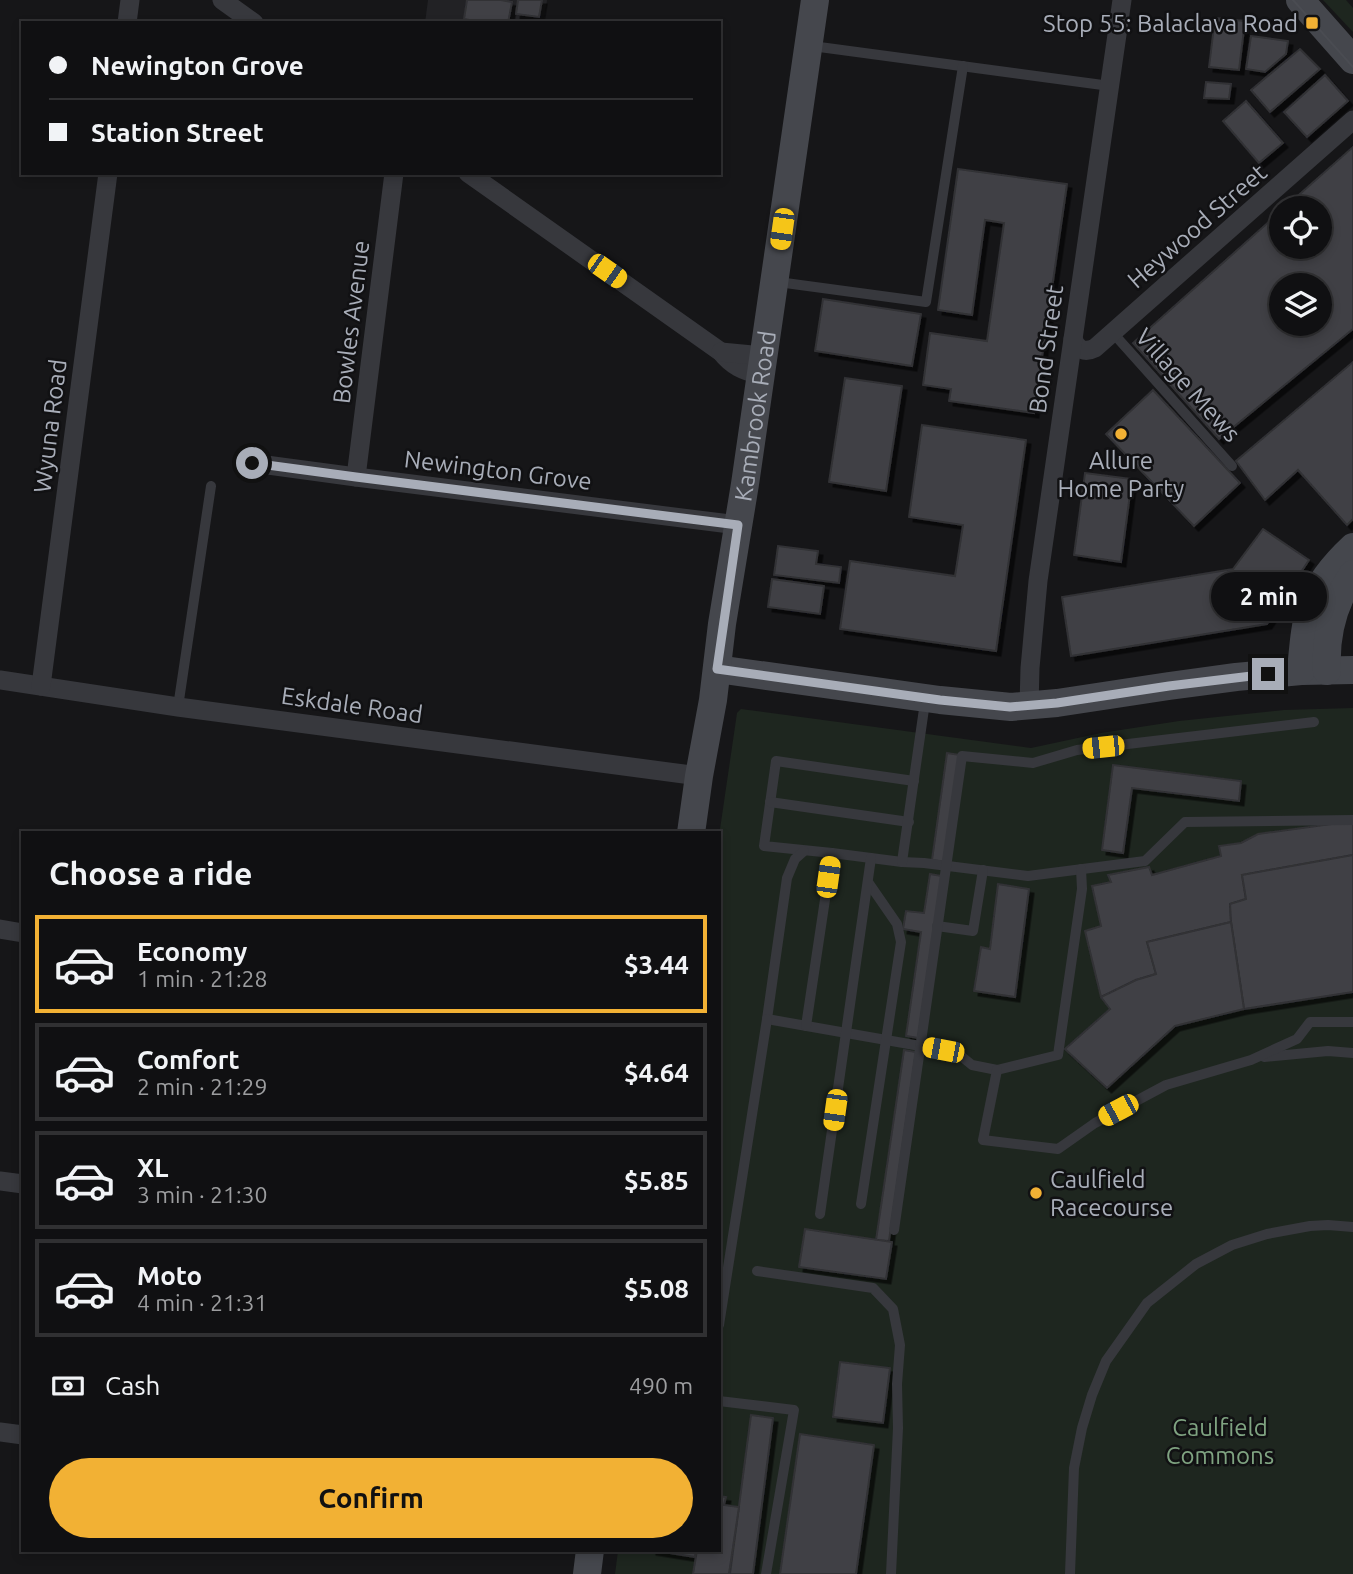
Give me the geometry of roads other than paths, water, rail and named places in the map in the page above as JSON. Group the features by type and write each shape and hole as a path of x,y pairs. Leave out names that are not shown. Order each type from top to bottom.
{"street":[{"path":"127,21 130,0"},
{"path":"222,0 251,21"},
{"name":"Kambrook Road","path":"691,831 815,0"},
{"name":"Bond Street","path":"1029,706 1038,581 1122,0"},
{"path":"1300,0 1353,60"},
{"name":"Heywood Street","path":"1073,339 1079,348 1085,351 1095,348 1353,120"},
{"name":"Wyuna Road","path":"41,686 108,175"},
{"name":"Bowles Avenue","path":"356,477 394,175"},
{"path":"471,175 720,352 740,370 762,366"},
{"name":"Newington Grove","path":"252,463 738,525"},
{"path":"1327,671 1306,626 1315,594 1326,575 1353,547"},
{"path":"1327,671 1330,623 1341,594 1353,574"},
{"path":"717,669 993,706 1029,706 1169,686 1327,671"},
{"name":"Eskdale Road","path":"0,680 178,707 699,776"},
{"path":"0,929 21,933"},
{"path":"0,1181 21,1184"},
{"path":"0,1432 21,1435"},
{"path":"587,1574 590,1552"}],"lane":[{"path":"808,46 1110,86"},
{"path":"775,282 926,302 963,66"},
{"name":"Village Mews","path":"1113,333 1232,466"},
{"path":"178,707 211,486"},
{"path":"902,862 926,698"},
{"path":"894,1230 962,756 1033,763 1077,750 1314,722"},
{"path":"914,781 776,761 764,846 1028,876 1145,861 1185,822 1353,820"},
{"path":"770,802 909,822"},
{"path":"721,1312 788,878 795,859 804,851"},
{"path":"806,1026 832,853"},
{"path":"820,1214 871,858"},
{"path":"766,1019 920,1045 955,1053 977,1067 997,1070 1058,1055 1082,889 1081,869"},
{"path":"937,926 973,931 983,870"},
{"path":"861,1204 901,942 897,924 868,882"},
{"path":"997,1070 983,1140 1058,1149 1095,1123 1166,1085 1257,1058 1297,1039 1310,1022 1353,1022"},
{"path":"1257,1058 1328,1051 1353,1053"},
{"path":"1070,1574 1074,1468 1082,1428 1106,1361 1147,1303 1196,1264 1232,1245 1267,1234 1310,1226 1353,1227"},
{"path":"757,1271 873,1288 894,1309 900,1345 891,1574"},
{"path":"721,1401 794,1410 766,1574"}],"tram line":[{"path":"1293,0 1353,67"}],"place":[{"name":"Stop 55: Balaclava Road","path":"1312,23"},
{"name":"Allure Home Party","path":"1121,434"},
{"name":"Caulfield Racecourse","path":"1036,1193"}],"park label":[{"name":"Caulfield Commons","path":"1220,1441"}]}
